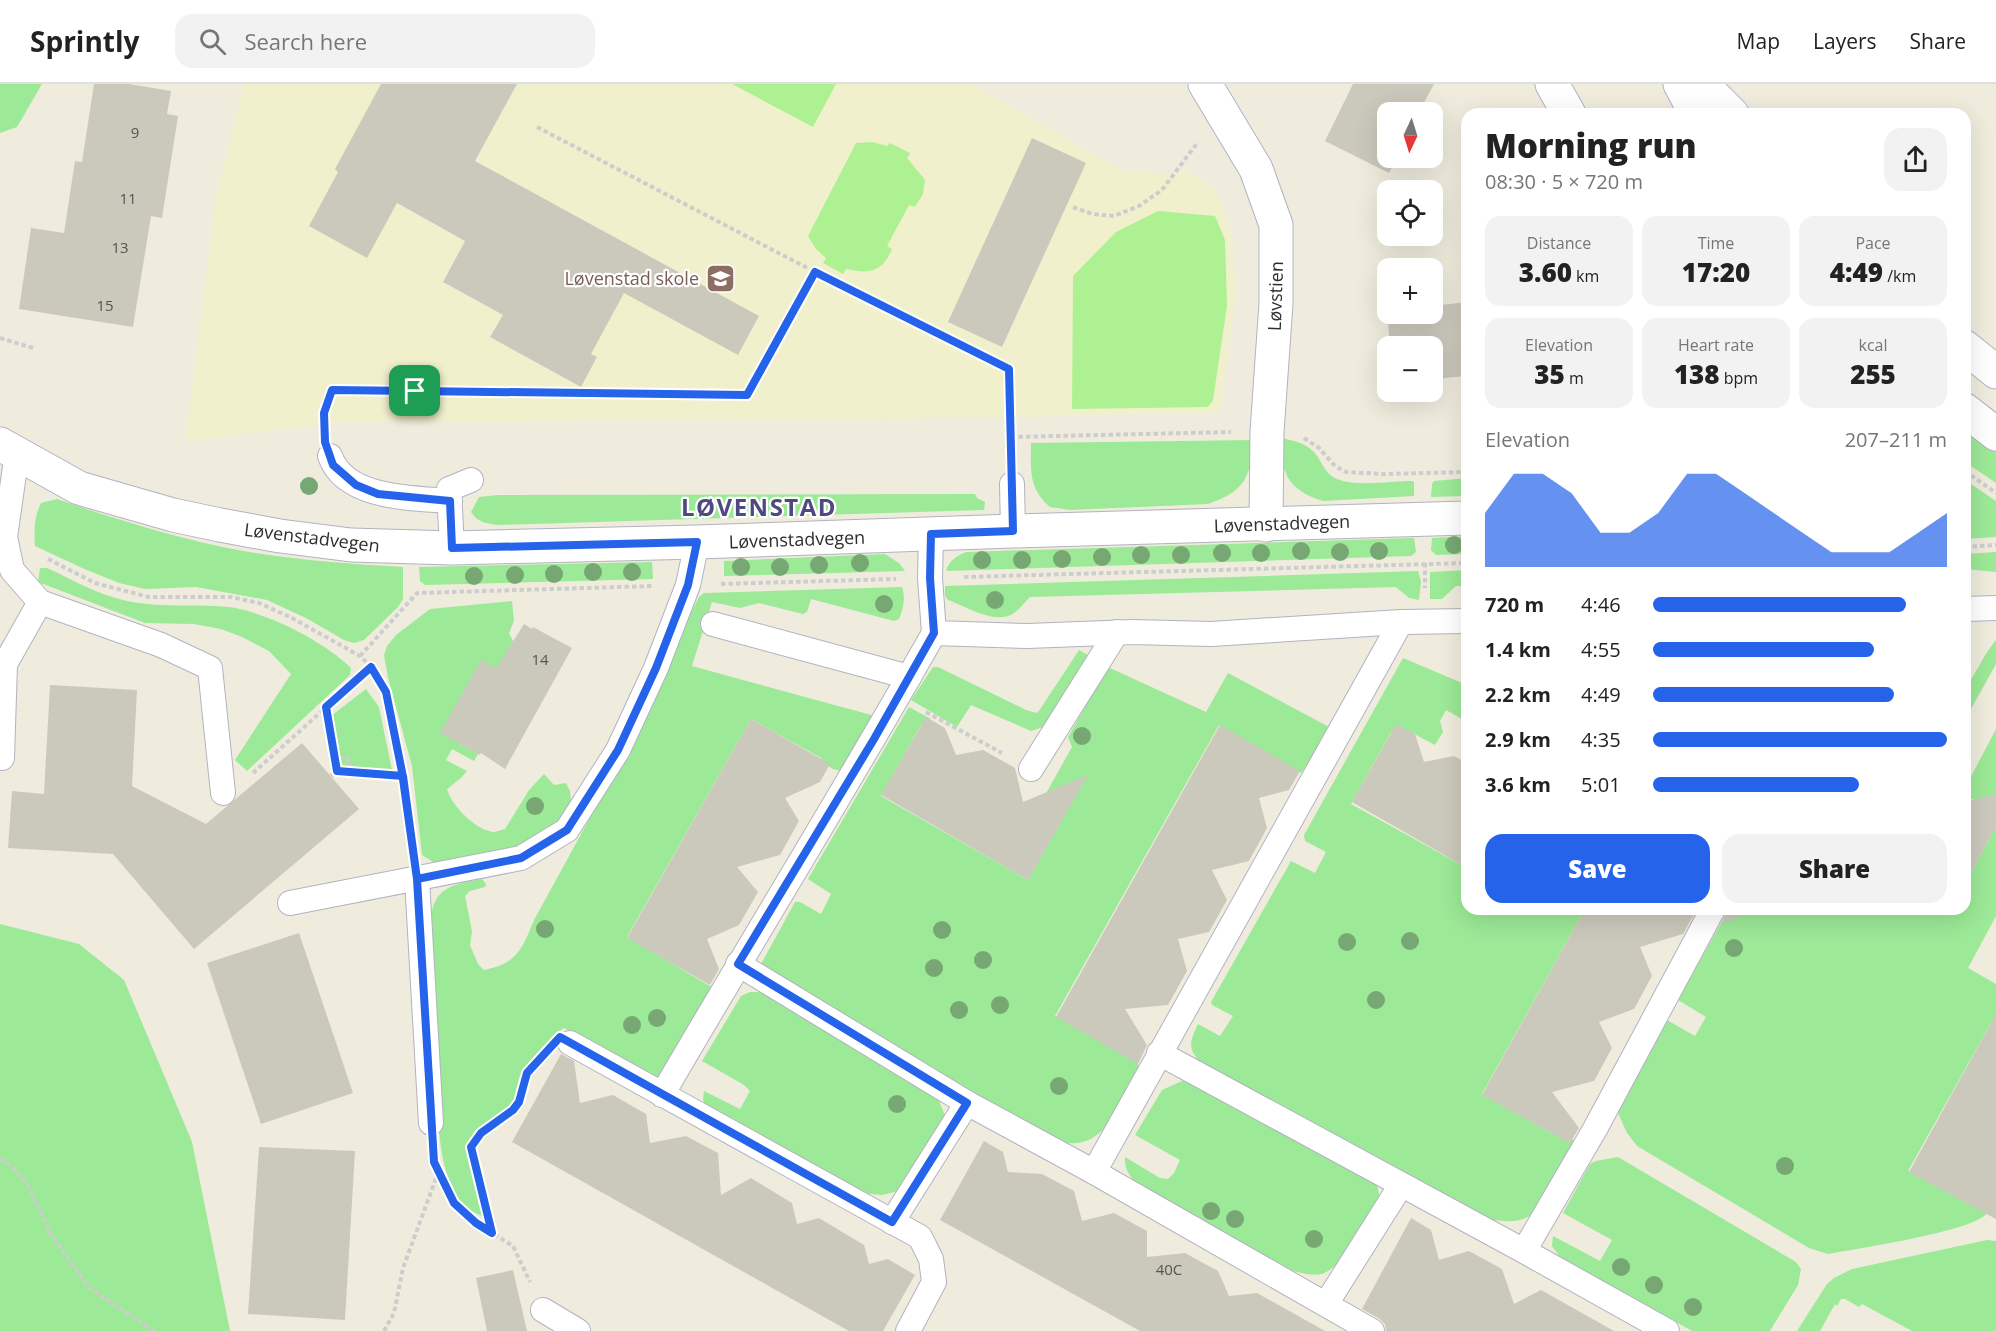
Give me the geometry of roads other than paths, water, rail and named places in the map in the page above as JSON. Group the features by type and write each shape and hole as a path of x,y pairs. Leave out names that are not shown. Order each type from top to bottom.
{"street":[{"name":"Løvstien","path":"1205,84 1256,169 1276,225 1276,303 1268,432 1266,525"},
{"path":"1552,84 1566,108"},
{"path":"1680,84 1693,108"},
{"path":"1702,84 1726,108"},
{"path":"1971,352 1996,372"},
{"path":"1971,415 1996,434"},
{"name":"Løvenstadvegen","path":"9,448 79,488 185,517 280,536 351,545 452,548 1461,518"}],"lane":[{"path":"9,448 4,524 6,572 40,602 160,645 210,668 223,793"},
{"path":"330,456 333,465 356,485 378,494 450,501"},
{"path":"452,548 449,489 471,480"},
{"path":"1012,484 1013,531"},
{"path":"662,1095 874,739 934,633 930,578 931,534"},
{"path":"290,903 521,858 567,830 618,750 656,668 688,585 697,542"},
{"path":"2,758 5,664 40,602"},
{"path":"1971,609 1996,608"},
{"path":"934,633 1027,636 1117,632 1211,634 1401,622 1461,621"},
{"path":"1094,1172 1401,622"},
{"path":"713,624 909,677"},
{"path":"1031,769 1117,632"},
{"path":"417,879 431,1122"},
{"path":"1524,1251 1595,1129 1710,915"},
{"path":"738,964 967,1103 1094,1172 1372,1331"},
{"path":"570,1043 920,1237 931,1259 934,1282 908,1331"},
{"path":"1159,1053 1667,1331"},
{"path":"892,1222 967,1103"},
{"path":"1326,1304 1401,1185"},
{"path":"543,1310 578,1331"}],"place":[{"name":"Løvenstad skole","path":"720,278"}],"district":[{"name":"LØVENSTAD","path":"759,506"}]}
